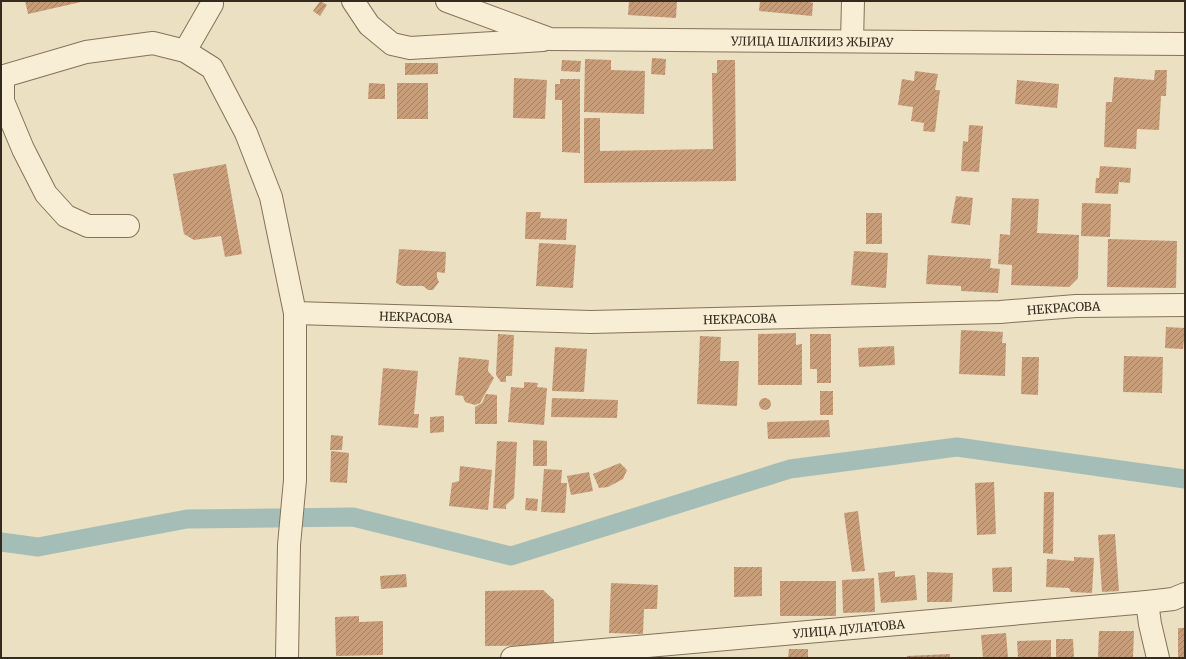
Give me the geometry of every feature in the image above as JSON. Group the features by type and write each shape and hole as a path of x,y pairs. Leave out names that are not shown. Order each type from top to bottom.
{"street":[{"path":"353,1 369,25 392,44 410,48 550,39"},
{"name":"УЛИЦА ШАЛКИИЗ ЖЫРАУ","path":"447,1 550,39 1185,44"},
{"path":"852,41 853,1"},
{"path":"185,51 214,2"},
{"path":"128,226 88,226 66,216 46,194 23,149 3,101 2,77 86,52 153,43 185,51 212,68 246,133 270,197 295,313 295,480 289,545 287,658"},
{"name":"НЕКРАСОВА","path":"295,313 591,322 1000,312 1076,306 1185,304"},
{"name":"УЛИЦА ДУЛАТОВА","path":"512,658 1147,602 1173,599 1185,594"},
{"path":"1147,602 1150,624 1158,658"}],"building":[{"path":"25,1 81,1 81,2 28,14"},
{"path":"320,1 327,5 320,16 313,11"},
{"path":"629,1 677,1 676,18 628,15"},
{"path":"760,1 806,1 813,3 812,16 759,11"},
{"path":"652,58 666,59 665,75 651,74"},
{"path":"585,59 611,60 611,70 645,71 644,114 584,112"},
{"path":"562,60 581,61 580,72 561,71"},
{"path":"717,60 735,60 736,181 584,183 584,118 600,118 600,151 713,149 712,73 717,73"},
{"path":"405,63 438,63 438,74 405,75"},
{"path":"1155,70 1167,70 1166,96 1161,96 1159,130 1137,129 1136,149 1104,147 1106,102 1112,102 1114,77 1154,80"},
{"path":"915,71 938,74 935,90 940,90 935,132 923,131 924,123 911,121 913,107 898,105 902,79 914,81"},
{"path":"514,78 547,80 545,119 513,118"},
{"path":"560,79 580,79 580,153 562,152 562,100 555,100 555,84 560,84"},
{"path":"1017,80 1059,84 1057,108 1015,104"},
{"path":"369,83 385,84 385,99 368,99"},
{"path":"397,83 428,83 428,119 397,119"},
{"path":"969,125 983,126 979,172 961,171 963,141 968,142"},
{"path":"226,164 242,254 225,257 221,236 194,240 184,234 173,174"},
{"path":"1100,166 1131,168 1130,183 1119,182 1118,194 1095,193 1096,178 1099,178"},
{"path":"956,196 973,198 970,225 951,223"},
{"path":"1012,198 1039,199 1037,233 1079,235 1078,278 1069,287 1011,285 1012,265 998,264 1000,234 1010,235"},
{"path":"1082,203 1111,204 1110,237 1081,236"},
{"path":"526,212 541,212 540,218 567,219 566,240 525,239"},
{"path":"866,213 882,213 882,244 866,244"},
{"path":"1108,239 1177,241 1176,288 1107,287"},
{"path":"539,243 576,245 573,288 536,286"},
{"path":"399,249 446,252 445,273 437,272 439,282 433,290 428,290 423,286 402,286 396,283"},
{"path":"854,251 888,253 886,288 851,285"},
{"path":"928,255 991,259 990,268 1000,269 998,293 961,291 961,286 926,284"},
{"path":"1166,327 1185,328 1183,349 1165,348"},
{"path":"961,330 1003,332 1002,343 1006,343 1005,376 959,374"},
{"path":"796,333 796,345 802,344 802,385 758,385 758,334"},
{"path":"498,334 514,335 512,376 506,376 506,382 501,382 496,375"},
{"path":"810,334 831,334 831,383 817,383 817,369 810,369"},
{"path":"700,336 721,337 720,361 739,361 737,406 697,404"},
{"path":"894,346 895,365 859,367 858,348"},
{"path":"555,347 587,349 584,392 552,391"},
{"path":"1124,356 1163,357 1162,393 1123,392"},
{"path":"459,357 489,360 488,371 494,378 480,403 475,405 465,402 463,396 455,395"},
{"path":"1022,357 1039,357 1038,395 1021,394"},
{"path":"383,368 418,371 414,414 419,414 418,428 378,425"},
{"path":"524,382 538,383 537,387 547,388 544,425 508,422 511,387 524,388"},
{"path":"820,391 833,391 833,415 820,415"},
{"path":"486,394 497,395 497,424 475,424 475,407 482,403"},
{"path":"552,398 618,400 617,418 551,417"},
{"path":"763,398 767,398 771,404 767,410 763,410 759,406 759,402"},
{"path":"444,416 444,432 430,433 430,417"},
{"path":"829,420 830,437 768,439 767,422"},
{"path":"331,435 343,436 342,450 330,450"},
{"path":"533,440 547,441 547,466 533,466"},
{"path":"497,441 517,442 514,498 506,505 506,509 493,508"},
{"path":"331,451 349,453 347,483 330,482"},
{"path":"620,463 627,470 623,479 608,487 599,488 593,474"},
{"path":"460,466 492,470 488,510 449,506 452,483 459,481"},
{"path":"544,469 562,470 561,483 567,483 565,513 541,512"},
{"path":"589,472 593,491 571,495 567,476"},
{"path":"994,482 996,534 977,535 975,483"},
{"path":"1044,492 1054,492 1053,554 1043,553"},
{"path":"526,498 538,499 537,511 525,510"},
{"path":"858,511 865,571 852,572 844,513"},
{"path":"1115,534 1119,591 1102,592 1098,535"},
{"path":"1074,557 1094,558 1092,593 1071,592 1069,588 1046,587 1047,559 1074,561"},
{"path":"734,567 762,567 762,596 734,597"},
{"path":"1012,567 1012,592 993,592 992,568"},
{"path":"895,571 895,577 915,575 917,600 881,603 878,573"},
{"path":"927,572 953,573 952,602 927,602"},
{"path":"406,574 407,587 381,589 380,576"},
{"path":"874,578 875,612 843,613 842,580"},
{"path":"780,581 836,581 836,616 780,616"},
{"path":"611,583 658,585 657,609 644,609 643,634 609,633"},
{"path":"543,590 554,600 554,645 485,646 485,591"},
{"path":"359,616 359,622 383,621 383,655 336,656 335,617"},
{"path":"1178,628 1185,628 1185,658 1178,658"},
{"path":"1099,631 1134,631 1133,658 1098,658"},
{"path":"1006,633 1008,658 983,658 981,635"},
{"path":"1056,639 1073,639 1074,658 1056,658"},
{"path":"1051,640 1051,658 1018,658 1017,641"},
{"path":"789,649 808,649 808,658 788,658"},
{"path":"950,654 950,658 907,658 907,656"}],"waterway":[{"path":"1,542 38,547 187,519 353,517 511,556 790,469 957,447 1185,479"}]}
